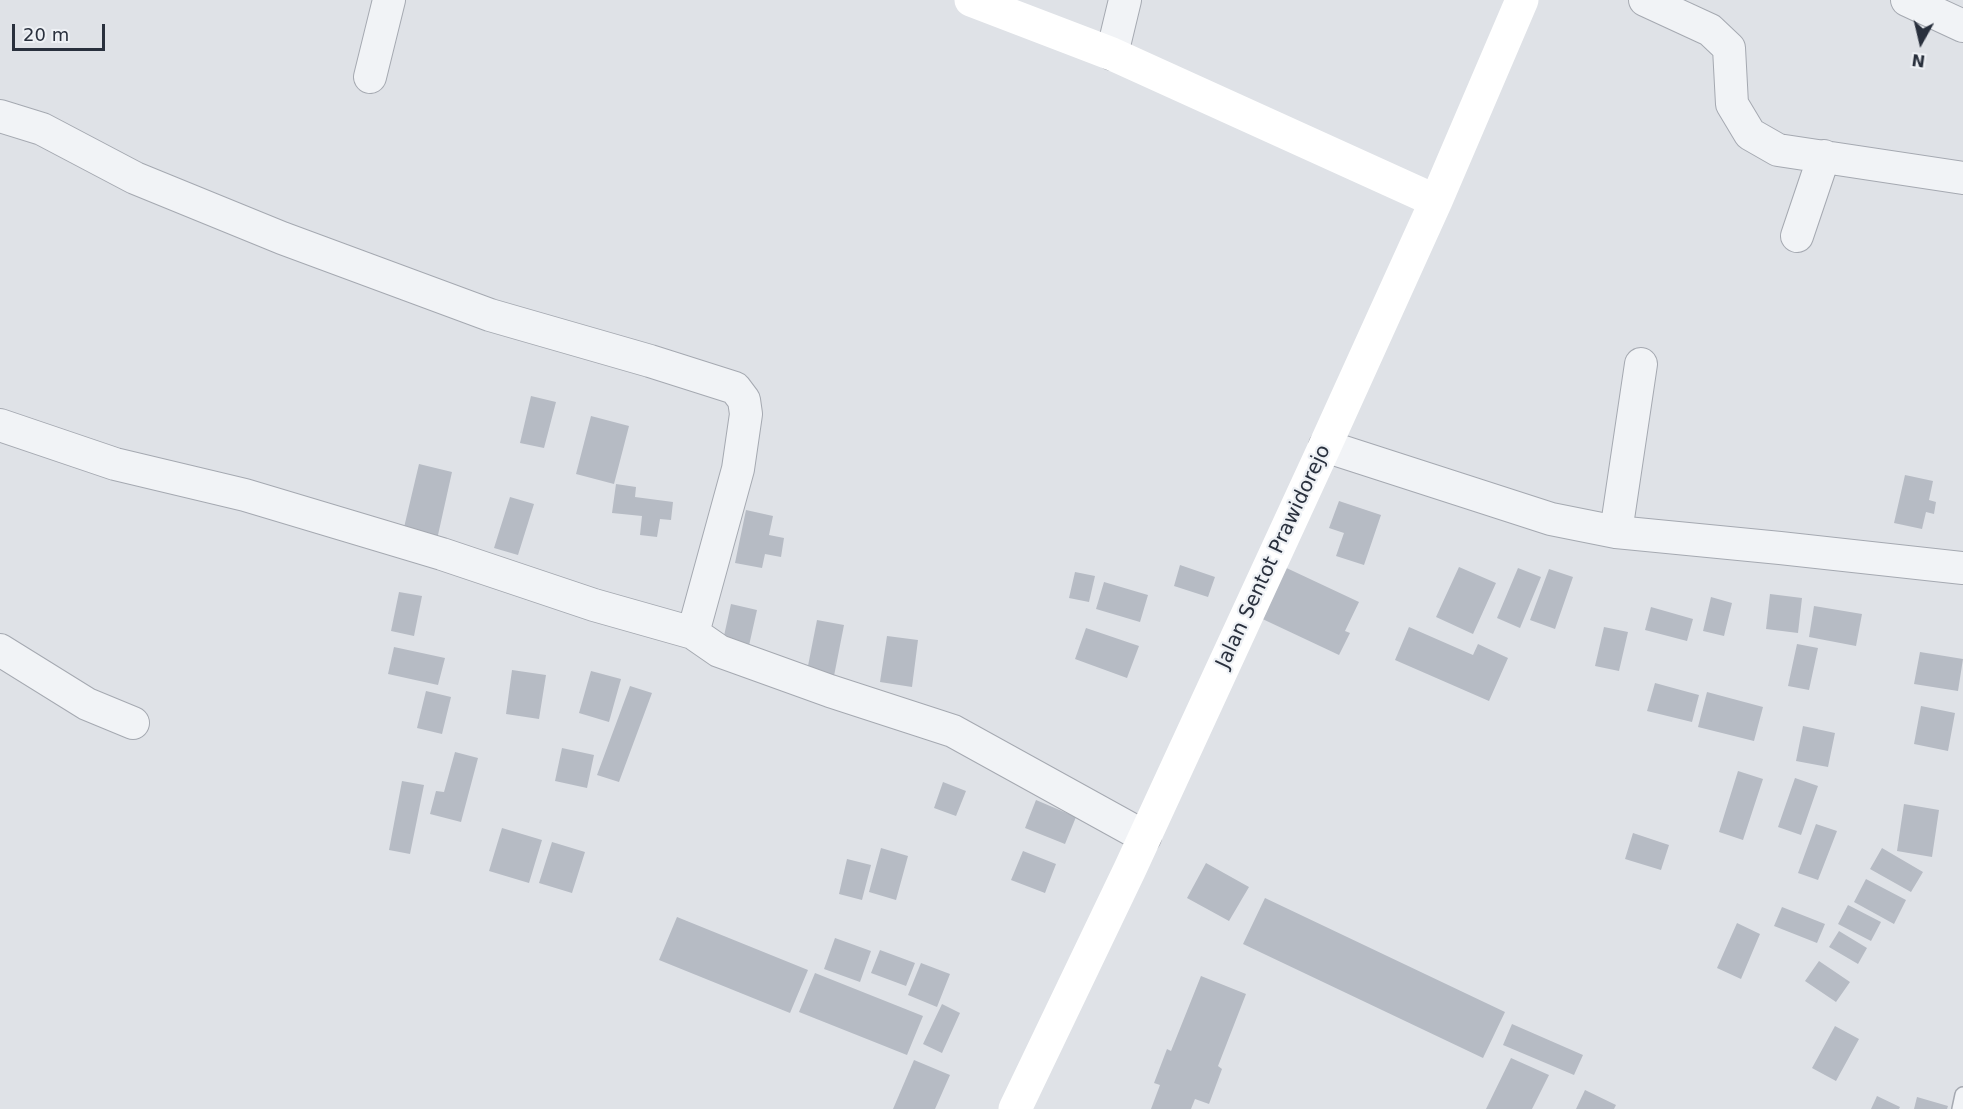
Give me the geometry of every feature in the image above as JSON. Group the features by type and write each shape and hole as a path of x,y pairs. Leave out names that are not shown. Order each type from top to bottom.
{"main road":[{"path":"971,0 1112,54 1436,201"},
{"name":"Jalan Sentot Prawidorejo","path":"1015,1109 1145,837 1325,446 1436,201 1522,0"}],"street":[{"path":"370,77 389,0"},
{"path":"1112,54 1125,0"},
{"path":"1646,0 1710,30 1729,48 1732,104 1750,134 1778,150 1963,178"},
{"path":"1907,0 1963,26"},
{"path":"0,116 42,129 135,178 282,238 490,315 735,388 744,400 746,414 738,469 693,633"},
{"path":"1797,236 1824,156"},
{"path":"1616,532 1641,364"},
{"path":"0,425 115,464 245,495 442,554 594,605 693,633 719,651 830,691 953,730 1145,837"},
{"path":"1325,446 1551,519 1616,532 1963,568"},
{"path":"0,650 87,704 134,723"}],"lane":[{"path":"1960,1109 1963,1095"}],"building":[{"path":"531,396 556,402 544,448 520,443"},
{"path":"591,416 629,426 614,484 576,474"},
{"path":"419,464 452,472 436,544 402,536"},
{"path":"1905,475 1933,481 1929,500 1936,502 1934,514 1926,512 1922,529 1894,523"},
{"path":"616,484 636,487 635,497 673,502 671,520 660,519 657,537 640,535 642,516 612,513"},
{"path":"510,497 534,504 518,555 494,548"},
{"path":"1339,501 1381,515 1364,565 1336,556 1344,533 1329,528"},
{"path":"746,510 773,516 769,535 784,538 781,557 765,554 762,568 735,563"},
{"path":"1278,564 1359,602 1345,631 1350,633 1339,655 1254,615"},
{"path":"1180,565 1215,577 1208,597 1174,586"},
{"path":"1459,567 1496,583 1473,634 1436,617"},
{"path":"1518,568 1541,577 1520,628 1497,618"},
{"path":"1549,569 1573,577 1555,629 1530,620"},
{"path":"1075,572 1095,576 1089,602 1069,598"},
{"path":"1104,582 1148,595 1140,622 1096,609"},
{"path":"399,592 422,596 414,636 391,631"},
{"path":"1770,594 1802,598 1798,633 1766,629"},
{"path":"1711,597 1732,603 1724,636 1703,631"},
{"path":"731,604 757,610 748,650 722,645"},
{"path":"1814,606 1862,614 1856,646 1809,637"},
{"path":"1651,607 1693,619 1687,641 1645,630"},
{"path":"817,620 844,625 834,676 807,671"},
{"path":"1409,627 1473,655 1478,644 1508,658 1489,701 1395,660"},
{"path":"1604,627 1628,632 1619,671 1595,666"},
{"path":"1086,628 1139,646 1127,678 1075,659"},
{"path":"887,636 918,640 912,687 880,682"},
{"path":"1797,644 1818,648 1809,690 1788,686"},
{"path":"394,647 445,658 438,685 388,674"},
{"path":"1920,652 1963,659 1958,691 1914,684"},
{"path":"512,670 546,675 539,719 506,714"},
{"path":"591,671 621,679 609,722 579,713"},
{"path":"1655,683 1699,695 1692,722 1647,711"},
{"path":"630,686 652,693 619,782 597,775"},
{"path":"426,691 451,697 442,734 417,728"},
{"path":"1707,692 1763,707 1754,741 1698,727"},
{"path":"1921,706 1955,713 1948,751 1914,744"},
{"path":"1803,726 1835,733 1828,767 1796,761"},
{"path":"562,748 594,755 587,788 555,781"},
{"path":"455,752 478,758 461,822 430,814 436,791 444,792"},
{"path":"1738,771 1763,779 1743,840 1719,832"},
{"path":"1795,778 1818,786 1801,835 1778,827"},
{"path":"402,781 424,785 410,854 389,850"},
{"path":"943,782 966,791 956,816 934,808"},
{"path":"1036,800 1076,817 1065,844 1025,828"},
{"path":"1904,804 1939,810 1932,857 1897,851"},
{"path":"1816,824 1837,831 1818,880 1798,873"},
{"path":"502,828 542,840 529,883 489,871"},
{"path":"1633,833 1669,845 1661,870 1625,859"},
{"path":"552,842 585,852 572,893 539,883"},
{"path":"881,848 908,856 896,900 869,892"},
{"path":"1882,848 1923,872 1911,892 1870,869"},
{"path":"1023,851 1056,864 1045,893 1011,880"},
{"path":"847,859 871,865 862,900 839,894"},
{"path":"1206,863 1249,887 1229,921 1187,898"},
{"path":"1866,879 1906,900 1894,924 1854,902"},
{"path":"1265,898 1505,1012 1483,1058 1243,944"},
{"path":"1848,905 1881,922 1871,941 1838,924"},
{"path":"1782,907 1825,924 1817,943 1774,926"},
{"path":"677,917 808,970 790,1013 659,960"},
{"path":"1737,923 1760,934 1741,979 1717,968"},
{"path":"1839,931 1867,948 1858,964 1829,947"},
{"path":"835,938 871,951 860,982 824,969"},
{"path":"880,950 915,963 906,986 871,973"},
{"path":"1819,961 1850,982 1836,1002 1805,981"},
{"path":"921,963 950,974 937,1007 908,995"},
{"path":"815,973 923,1016 907,1055 799,1012"},
{"path":"1201,976 1246,994 1218,1066 1222,1069 1209,1104 1195,1099 1191,1109 1151,1109 1160,1085 1154,1083 1167,1049 1171,1051"},
{"path":"942,1004 960,1013 942,1053 923,1044"},
{"path":"1512,1024 1583,1055 1574,1075 1503,1045"},
{"path":"1835,1026 1859,1039 1836,1081 1812,1068"},
{"path":"1511,1058 1549,1075 1532,1109 1486,1109"},
{"path":"914,1060 950,1075 935,1109 893,1109"},
{"path":"1585,1090 1616,1105 1614,1109 1576,1109"},
{"path":"1877,1096 1900,1107 1899,1109 1871,1109"},
{"path":"1917,1097 1948,1106 1947,1109 1914,1109"}]}
